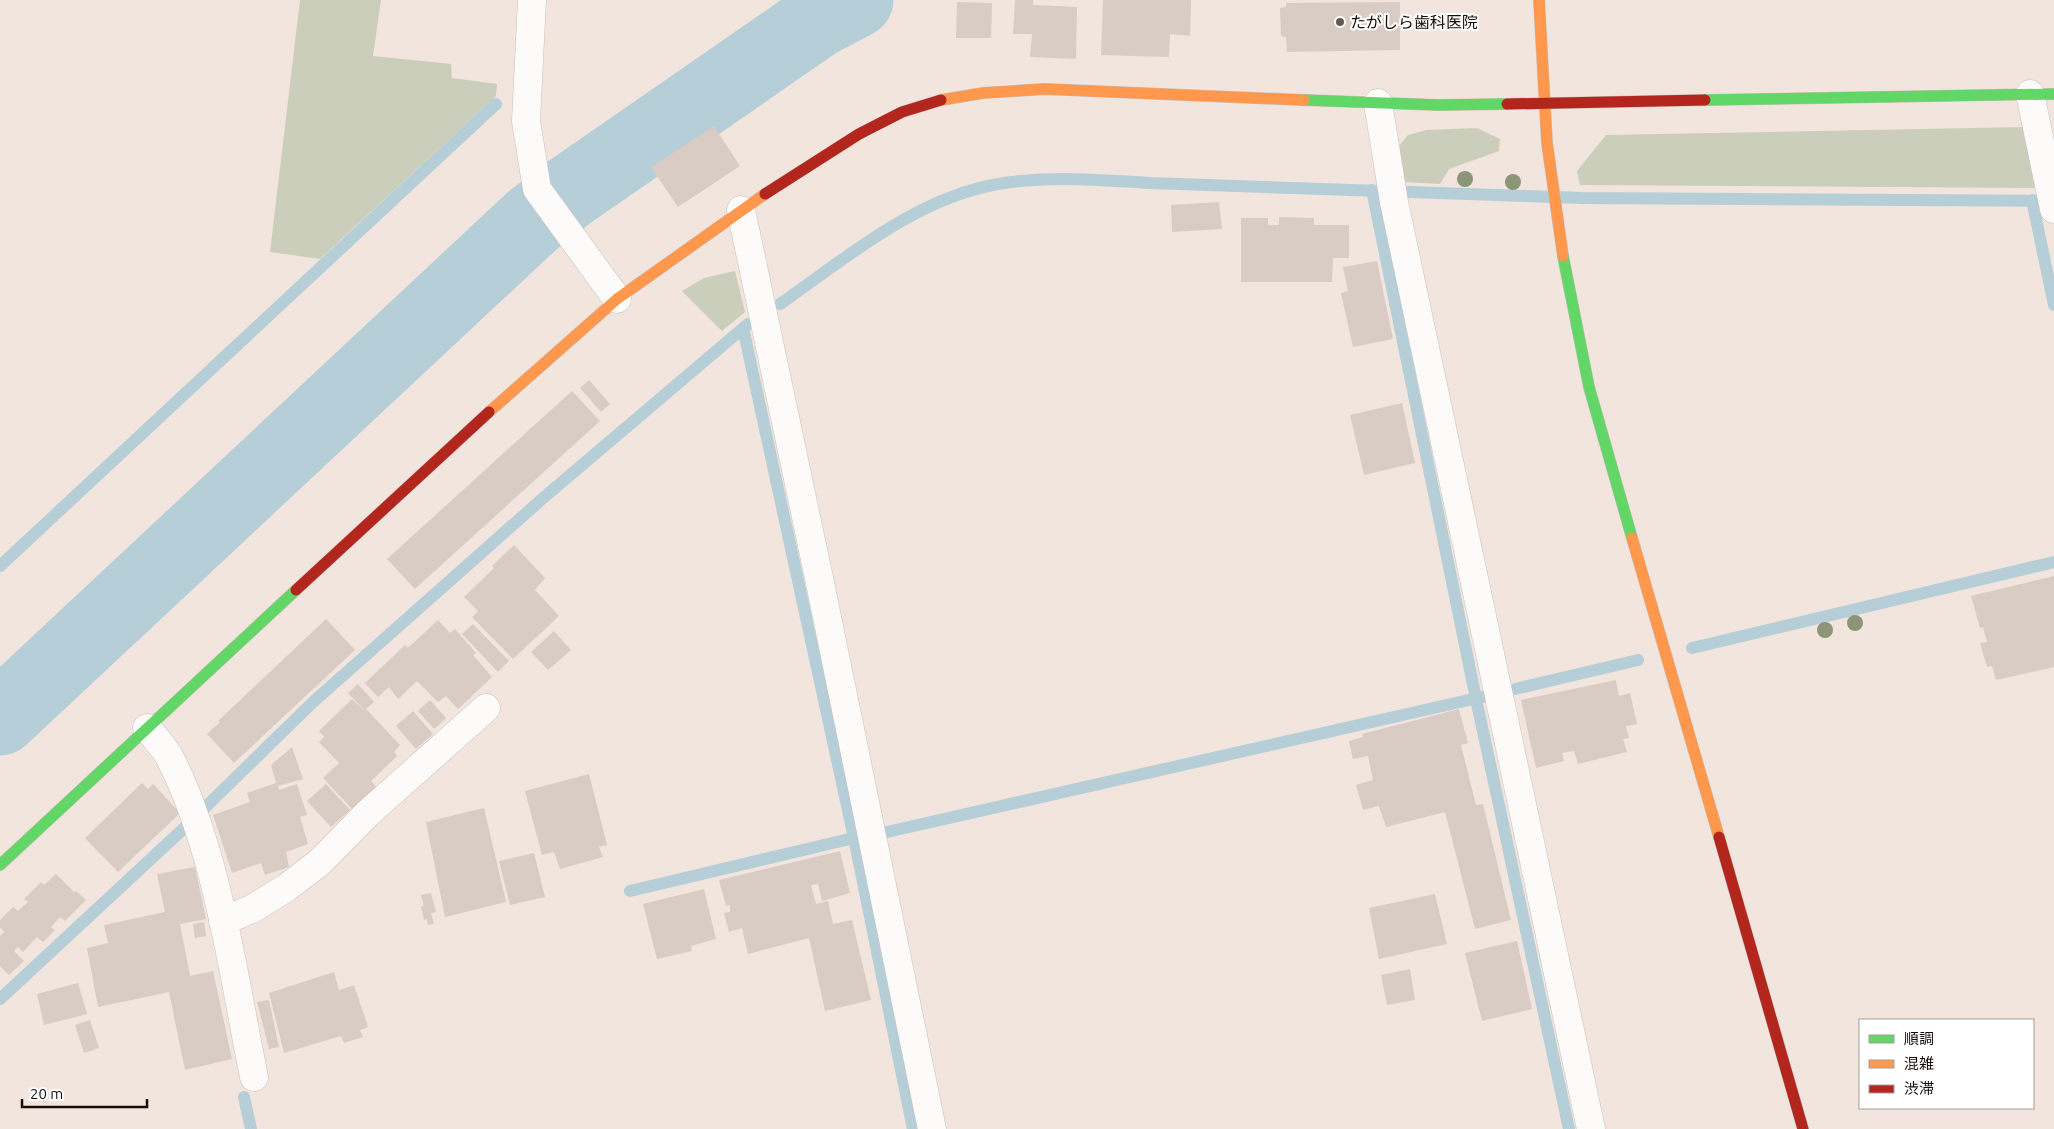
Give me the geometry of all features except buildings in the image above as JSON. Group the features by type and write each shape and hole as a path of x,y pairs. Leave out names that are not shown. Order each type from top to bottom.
{"street":[{"path":"532,0 526,121 537,189 560,224 617,299"},
{"path":"1539,0 1544,104 1552,180 1574,317 1589,387 1803,1129"},
{"path":"0,865 536,368 617,299 741,210 859,134 902,112 941,100 983,93 1045,89 1438,105 2042,94 2052,196"},
{"path":"1378,103 1393,192 1591,1129"},
{"path":"741,210 932,1129"},
{"path":"223,921 252,909 286,888 320,862 366,814 486,708"},
{"path":"148,728 170,757 199,828 223,921 254,1077"}],"green space":[{"path":"300,0 381,0 373,56 451,64 452,78 497,84 496,96 320,259 270,252"},
{"path":"2024,127 2038,188 1580,185 1577,171 1606,135"},
{"path":"1477,128 1500,139 1499,151 1449,169 1440,184 1403,182 1399,146 1408,135 1426,130"},
{"path":"735,271 745,312 722,331 682,291 704,278"}],"waterway":[{"path":"0,718 533,220 568,193 818,20 856,0"},
{"path":"0,566 496,104"},
{"path":"558,180 568,193"},
{"path":"780,304 856,250 910,216 968,191 1017,181 1093,180 1582,198 2054,201"},
{"path":"1372,190 1476,699 1569,1129"},
{"path":"2032,200 2054,305"},
{"path":"0,999 181,831 312,703 542,499 748,324"},
{"path":"743,328 854,838 913,1129"},
{"path":"1692,648 2054,562"},
{"path":"1515,689 1638,660"},
{"path":"887,832 1482,697"},
{"path":"630,891 858,837"},
{"path":"244,1097 251,1129"}],"traffic: fast":[{"path":"1705,100 2054,94"},
{"path":"1304,100 1438,105 1507,104"},
{"path":"1563,256 1589,387 1632,538"},
{"path":"0,865 296,590"}],"traffic: slow":[{"path":"1539,0 1547,143 1563,256"},
{"path":"941,100 983,93 1045,89 1304,100"},
{"path":"489,412 617,299 765,194"},
{"path":"1632,538 1719,837"}],"traffic: jam":[{"path":"765,194 859,134 902,112 941,100"},
{"path":"1507,104 1705,100"},
{"path":"296,590 489,412"},
{"path":"1719,837 1803,1129"}],"place":[{"name":"たがしら歯科医院","path":"1340,22"}]}
